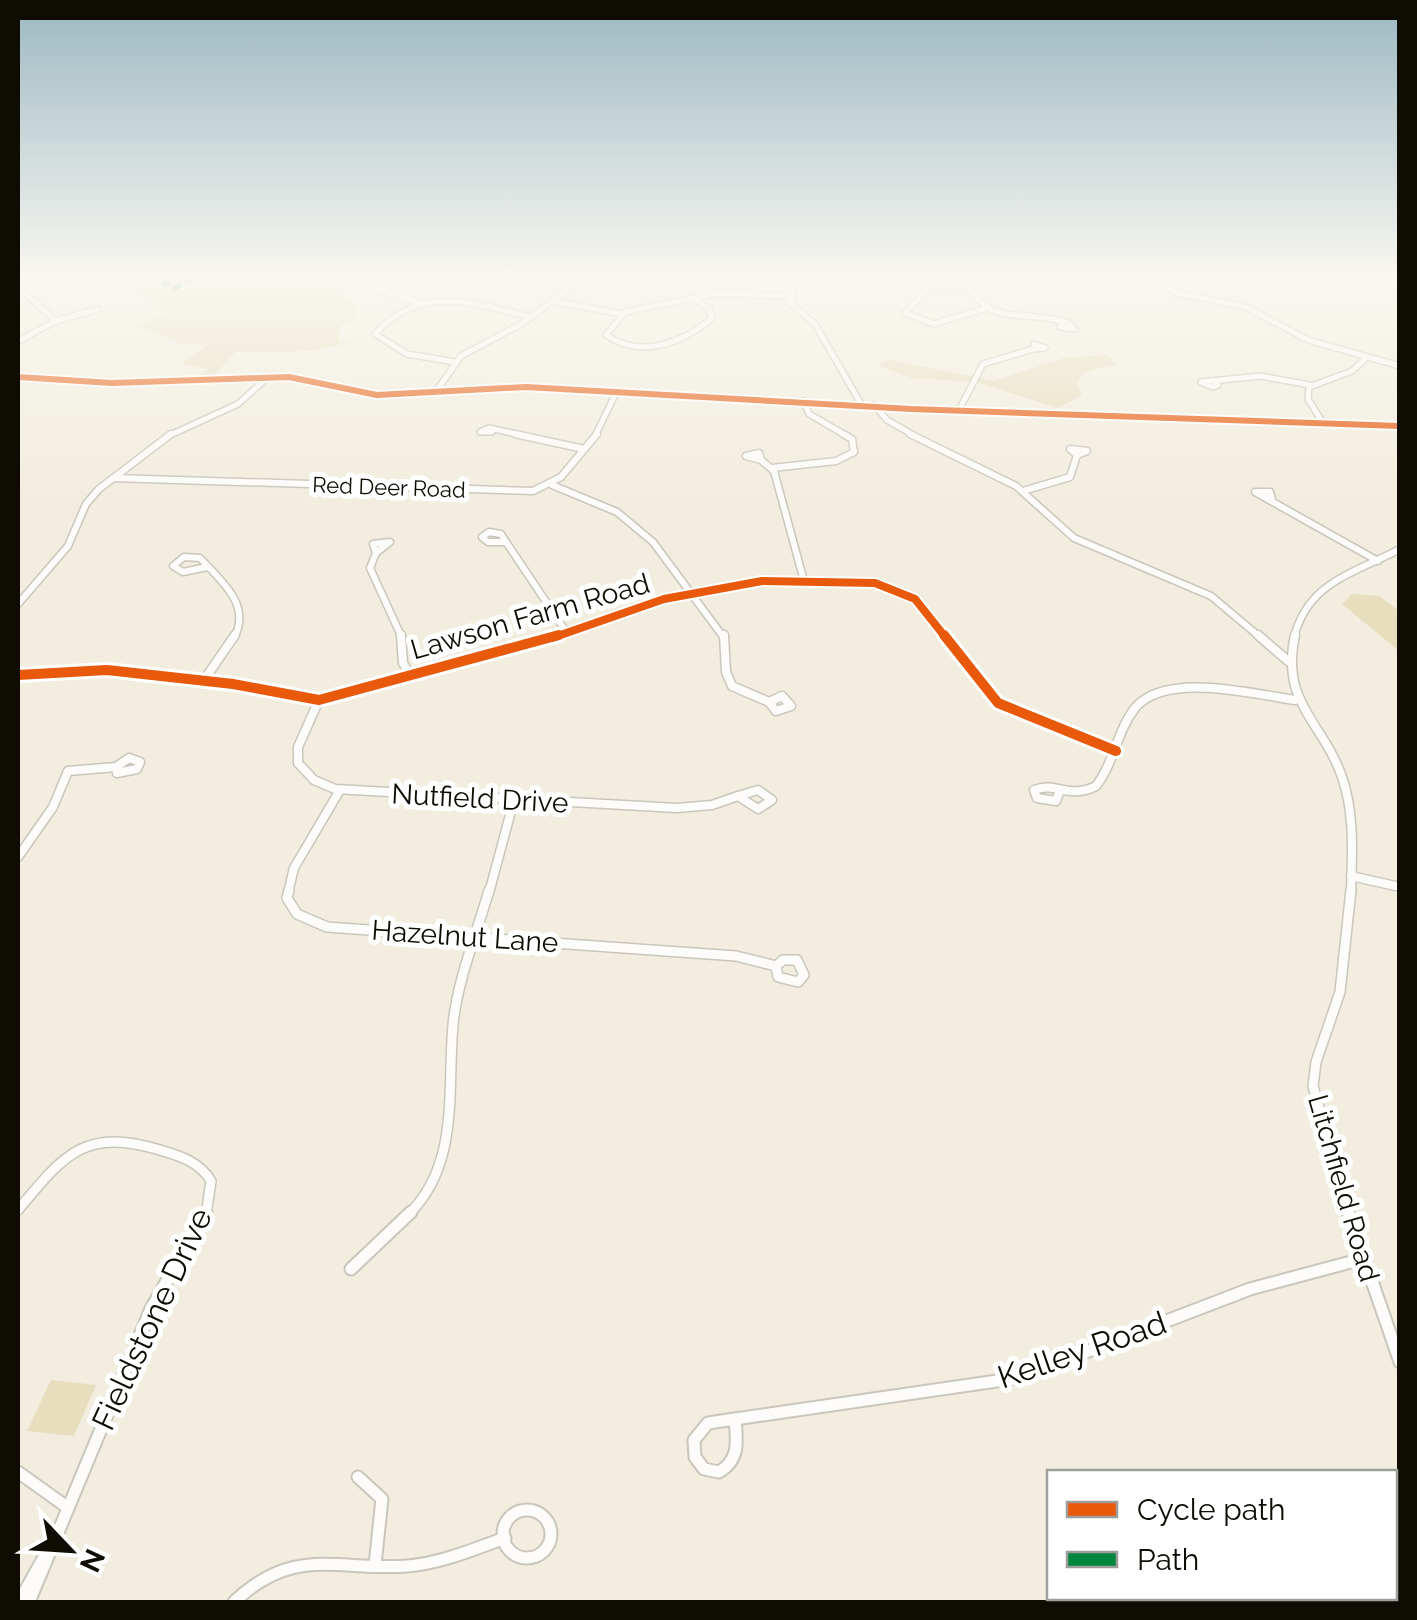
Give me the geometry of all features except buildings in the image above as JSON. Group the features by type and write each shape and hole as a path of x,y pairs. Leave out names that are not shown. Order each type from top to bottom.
{"street":[{"path":"401,351 454,362"},
{"path":"438,390 454,362 473,351"},
{"path":"830,351 860,404"},
{"path":"959,410 985,362 1026,351"},
{"path":"1346,351 1400,366"},
{"path":"1215,381 1260,376 1310,385 1352,371 1367,357"},
{"path":"18,377 112,383 268,377 312,379 378,395 526,387 616,396 804,400 959,410 1400,426"},
{"path":"18,604 68,546 90,499 113,478 172,433 238,404 268,377"},
{"path":"1310,385 1308,400 1323,422"},
{"path":"616,396 602,430 552,484 618,512 639,528 724,632 726,672 732,686 769,702"},
{"path":"772,468 836,461 854,452 850,436 809,414 804,400"},
{"path":"874,406 906,432 1023,491 1082,542 1215,598 1288,661"},
{"path":"492,432 584,449"},
{"path":"1023,491 1070,477 1078,455"},
{"path":"761,460 772,468 804,581"},
{"name":"Red Deer Road","path":"113,478 518,492 552,484"},
{"path":"1272,499 1378,561"},
{"path":"506,542 567,633"},
{"name":"Litchfield Road","path":"1400,549 1310,596 1300,612 1288,661 1295,700 1344,782 1350,810 1351,876 1342,983 1313,1086 1362,1259 1400,1362"},
{"path":"376,553 370,571 401,629 402,659 410,675"},
{"path":"204,680 239,632 244,615 239,600 208,567 193,556 172,566 182,572 208,567"},
{"name":"Lawson Farm Road","path":"18,674 86,669 204,680 320,700 567,633 642,605 692,594 752,582 880,584 904,591 918,602 994,700 1018,715 1116,751"},
{"path":"1059,794 1096,786 1136,708 1148,696 1166,689 1295,700"},
{"name":"Nutfield Drive","path":"320,700 298,746 298,763 314,780 340,790 688,808 738,796"},
{"path":"18,857 53,808 68,772 116,767"},
{"name":"Hazelnut Lane","path":"340,790 290,877 287,898 297,914 327,926 736,956 776,966"},
{"path":"351,1268 420,1204 440,1170 452,1089 453,1022 514,800"},
{"path":"1351,876 1400,887"},
{"name":"Fieldstone Drive","path":"18,1210 66,1155 110,1137 127,1138 193,1162 211,1182 205,1218 151,1309 28,1602"},
{"name":"Kelley Road","path":"735,1419 737,1449 732,1464 718,1472 704,1469 693,1449 697,1433 708,1423 735,1419 1018,1378 1250,1290 1362,1259"},
{"path":"18,1472 67,1507"},
{"path":"358,1478 382,1500 374,1564"},
{"path":"234,1602 260,1578 298,1562 428,1562 505,1538"},
{"name":"Fieldstone Drive","path":"19,1602 34,1568 44,1558"}],"shaded area":[{"path":"199,351 315,351 235,352 215,375 198,376 208,369 181,364"},
{"path":"1107,355 1116,364 1082,373 1077,384 1082,395 1058,408 976,382 912,378 879,366 886,359 994,381 1064,358"},
{"path":"1352,594 1379,596 1399,611 1399,651 1342,604"},
{"path":"51,1380 96,1385 74,1436 27,1431"}],"cycle path":[{"path":"18,377 112,383 289,377 377,395 526,387 911,409 1400,426"},
{"path":"18,675 107,670 233,684 319,700 534,644 664,599 762,581 875,583 915,599 998,703 1116,751"}]}
